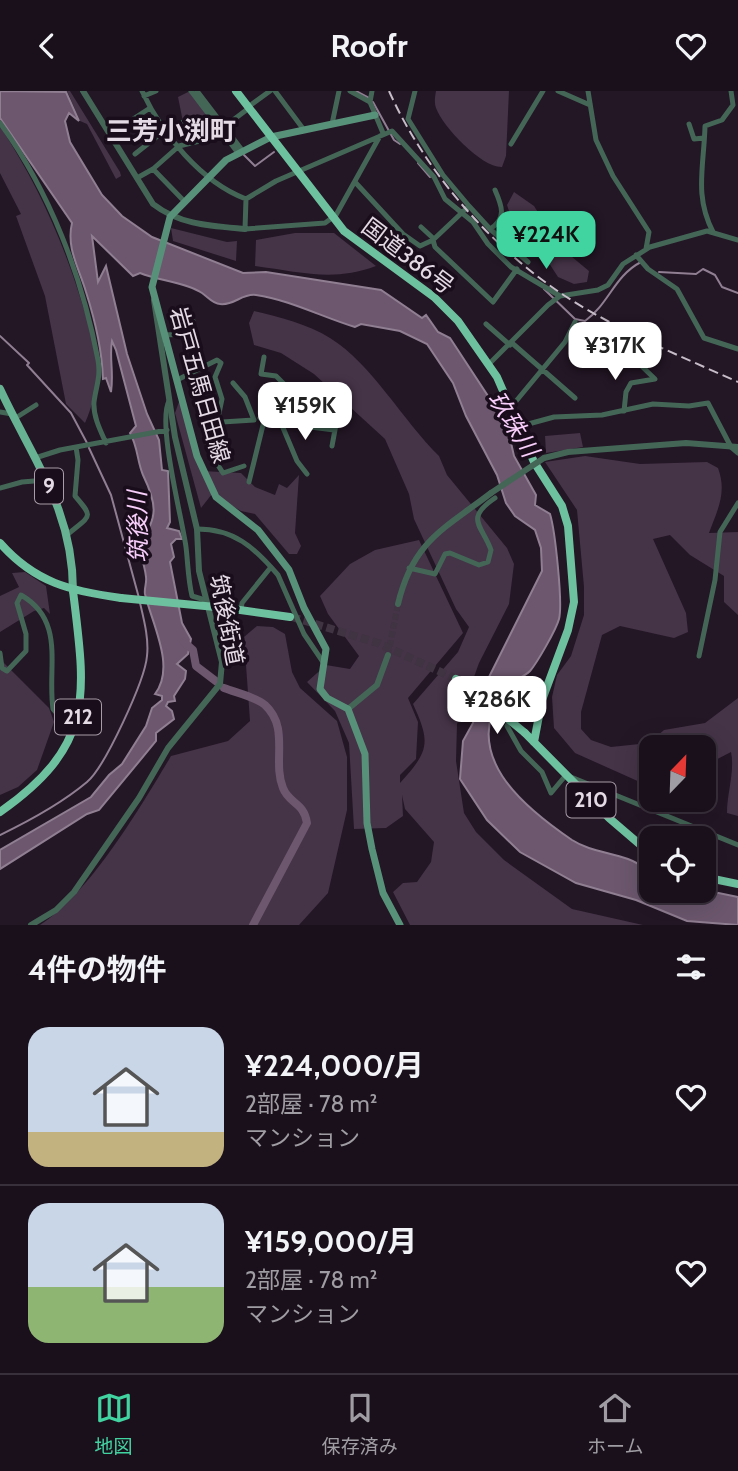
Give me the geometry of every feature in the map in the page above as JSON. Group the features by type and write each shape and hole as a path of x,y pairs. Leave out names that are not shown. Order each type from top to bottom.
{"highway":[{"name":"国道386号","path":"236,91 332,218 355,241 443,305 489,364 512,406 534,462 564,510 574,579 571,621 540,709 534,742"},
{"path":"0,543 32,572 73,591 290,617"},
{"name":"212","path":"0,812 49,773 65,750 76,724 82,682 73,591"},
{"name":"210","path":"456,679 525,733 617,826 639,844"},
{"path":"716,879 738,884"}],"main road":[{"name":"岩戸五馬日田線","path":"348,709 323,695 319,684 326,649 324,640 310,621 285,562 258,530 214,493 194,448 154,299 153,281 168,220 207,177 240,151 271,137 375,115"},
{"name":"9","path":"0,389 46,480 68,534 73,591"},
{"path":"348,709 365,754 367,823 372,849 383,893 400,925"}],"street":[{"path":"83,91 147,197 168,220 245,229 325,223 332,218 382,134 371,96 362,91"},
{"path":"156,91 143,94 165,133 207,177 246,199"},
{"path":"191,91 223,128"},
{"path":"197,91 240,151"},
{"path":"137,178 153,169 179,146 204,141 272,91 304,130"},
{"path":"332,124 340,91"},
{"path":"350,91 371,96"},
{"path":"415,91 408,119 443,175 490,229 528,262"},
{"path":"512,144 543,91"},
{"path":"558,91 590,105"},
{"path":"489,364 557,298 598,290 608,285 623,264 639,259 646,249 649,232 613,176 596,140 588,91"},
{"path":"713,232 704,214 700,195 705,126 722,120 733,106 731,91"},
{"path":"110,134 150,108"},
{"path":"135,153 183,122"},
{"path":"0,123 30,169 54,216 86,305 101,379 94,409 108,442"},
{"path":"689,124 694,139 704,138"},
{"path":"246,199 297,172 392,131 434,177 445,199 480,229 488,244 510,267 557,298"},
{"path":"153,169 184,201"},
{"path":"355,182 403,234 420,246 434,240 470,206"},
{"path":"490,229 501,219 503,209 495,190"},
{"path":"245,229 246,199"},
{"path":"421,227 434,240 435,247 492,302 516,271"},
{"path":"646,249 689,234 713,232 738,240"},
{"path":"639,259 677,289 704,338 738,349"},
{"name":"筑後街道","path":"31,925 56,910 74,892 139,798 168,748 220,684 222,662 199,571 197,529 175,437 171,398 153,309 154,299"},
{"path":"164,335 188,334 193,321"},
{"path":"512,406 565,342 575,322"},
{"path":"486,324 542,367 575,398"},
{"path":"624,411 626,392 631,383 655,379 629,354"},
{"path":"264,357 261,374 276,376 289,385 328,398"},
{"path":"177,380 196,373 213,361 221,363 215,377 222,399 206,436 207,447 223,473 244,466"},
{"path":"259,419 270,410 284,408 289,385 296,376"},
{"path":"233,383 259,419 249,482"},
{"path":"171,398 166,405 167,430 186,549 187,577 192,596 205,600"},
{"path":"521,426 554,417 624,411 653,404 689,407 708,403 738,453"},
{"path":"0,412 13,417 36,405"},
{"path":"217,414 222,422 259,419 334,430"},
{"path":"332,446 337,419"},
{"path":"281,423 297,461 307,474"},
{"path":"35,458 76,447 167,430"},
{"path":"398,604 409,568 432,535 544,459 568,452 686,443 734,447"},
{"path":"68,534 86,519 88,513 85,503 75,496 78,460 76,447"},
{"path":"0,488 22,482 46,480"},
{"path":"409,568 435,574 445,554 450,553 479,565 488,562 491,550 478,526 477,516 493,495"},
{"path":"699,656 715,580 720,532 738,503"},
{"path":"197,529 230,533 271,567 278,575 303,634 323,662"},
{"path":"241,610 242,603 271,567"},
{"path":"0,653 2,668 7,671 26,651 25,627 17,603 22,595 43,612 50,628 53,709 62,719 76,724"},
{"path":"348,709 377,685 388,655"},
{"path":"540,709 516,707 507,726 521,751 542,772 553,791 566,775 738,845"}],"shaded area":[{"path":"0,91 66,92 79,121 69,113 65,121 70,142 102,195 122,216 152,237 243,273 266,272 381,290 422,318 426,315 438,332 450,338 507,425 514,456 536,495 535,505 550,514 558,567 559,619 533,667 504,690 492,713 489,736 493,757 502,776 517,794 534,811 572,840 639,864 639,901 576,883 520,852 487,820 460,779 463,741 473,723 477,701 542,571 541,548 535,530 515,516 506,503 497,475 466,416 453,383 427,344 400,331 361,324 355,327 269,297 251,295 230,303 217,304 188,286 140,273 133,276 92,236 98,282 106,266 127,354 147,414 159,440 162,470 168,471 170,522 167,528 179,531 182,539 176,539 171,544 174,557 170,562 182,623 191,639 188,654 177,664 186,671 185,679 174,696 175,701 168,702 166,706 172,711 174,719 156,733 156,741 99,810 87,814 0,869 0,850 91,797 122,764 146,726 152,708 162,700 162,696 155,694 161,683 163,658 145,594 146,579 138,545 153,519 153,503 130,433 136,426 116,350 112,341 111,392 106,378 103,379 95,324 74,258 72,223 0,118"},
{"path":"67,91 70,91 120,172 121,176 116,179 87,124 80,121"},
{"path":"190,91 208,114 196,122 183,122 178,97"},
{"path":"436,91 509,91 506,156 502,167 494,166 474,154 446,125 436,108"},
{"path":"0,126 25,168 56,232 90,330 96,354 97,377 93,401 85,423 66,404 45,296 16,216 21,214 0,173"},
{"path":"514,192 534,206 560,247 589,271 587,282 574,284 558,277 534,240 511,217 507,205"},
{"path":"171,228 227,242 237,241 236,261 173,241"},
{"path":"295,233 334,233 376,266 331,275 255,266 256,240"},
{"path":"254,311 293,321 321,333 360,362 439,456 447,475 507,548 514,564 509,604 479,663 457,724 456,761 464,813 476,832 504,860 572,909 643,925 410,925 393,892 403,883 417,882 431,862 434,842 405,809 402,795 403,816 386,828 354,829 349,743 335,711 307,682 326,665 350,669 359,656 328,614 320,596 350,564 375,550 419,540 463,633 408,698 418,722 416,759 400,775 400,783 417,763 424,746 423,728 413,704 458,652 469,627 456,609 414,519 409,494 385,439 314,374 281,353 254,345 249,323"},
{"path":"180,399 202,471 241,473 255,487 275,495 279,484 287,488 299,475 295,533 301,546 297,554 289,554 255,514 241,511 212,494 201,508 175,413"},
{"path":"580,433 583,447 546,453 545,436"},
{"path":"585,456 640,464 707,462 718,468 722,485 718,508 709,533 738,532 738,615 724,602 724,576 690,555 670,535 653,539 686,613 688,632 674,638 620,626 602,635 581,712 581,729 591,740 611,747 639,744 639,782 575,753 554,728 552,697 557,675 571,656 584,615 584,587 577,510 545,462"},
{"path":"25,572 46,586 50,614 44,608 34,611 0,632 0,596 19,587 12,573"},
{"path":"257,626 273,627 285,634 292,672 300,688 337,721 347,757 347,810 328,893 299,925 40,925 59,911 113,848 171,756 228,741 250,721 244,637"},
{"path":"0,659 49,708 54,722 37,770 18,787 0,795"},
{"path":"738,698 738,816 727,813 731,752 716,760 716,735 658,735 664,730 705,723"},
{"path":"716,892 738,897 738,925 687,921 643,903 716,903"}],"waterway":[{"path":"356,91 369,98"},
{"path":"373,102 394,140 400,144"},
{"path":"244,155 255,166 274,152"},
{"path":"418,163 430,177"},
{"path":"544,289 575,319 585,321 600,307 624,275 641,262"},
{"path":"659,272 696,274 703,269 715,275 722,287 738,293"},
{"path":"0,336 29,363 27,365 71,413 87,443"},
{"name":"筑後川","path":"89,448 111,495 139,598"},
{"path":"0,835 77,790 95,773 104,759 123,722 145,668 146,629 140,603"},
{"path":"184,642 193,650 196,666 217,682"},
{"path":"224,688 256,699 272,714 279,734 279,767 283,788 303,811 307,823 253,925"}],"tunnel":[{"path":"388,655 398,604"},
{"path":"292,617 378,643 456,679"}],"railway":[{"path":"389,91 404,121 441,179 463,206 511,255 565,296 607,321 738,382"}],"district":[{"name":"三芳小渕町","path":"171,131"}],"water label":[{"name":"玖珠川","path":"513,424"}]}
